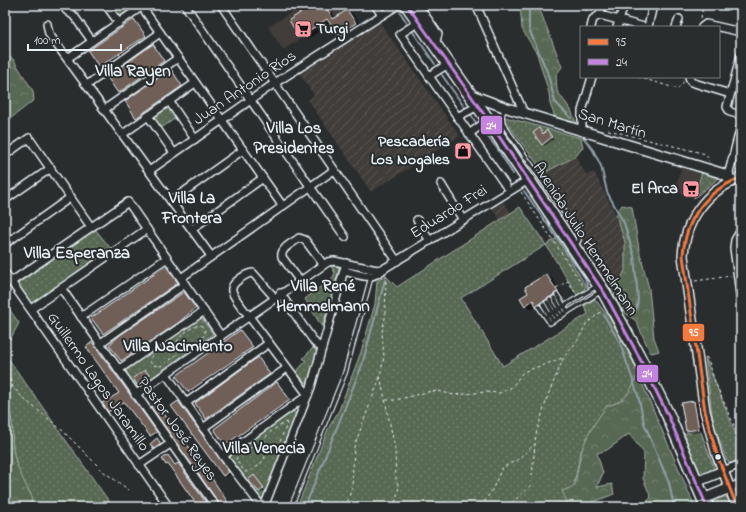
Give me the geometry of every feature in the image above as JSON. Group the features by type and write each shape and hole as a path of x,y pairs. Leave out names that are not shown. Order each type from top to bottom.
{"highway":[{"name":"Avenida Julio Hemmelmann","path":"408,5 488,120 523,183 575,248 601,287 668,415 705,503"}],"street":[{"path":"106,5 118,23"},
{"path":"185,5 345,237"},
{"path":"221,5 397,261"},
{"path":"375,5 382,15"},
{"name":"Juan Antonio Ríos","path":"149,171 275,83 398,5"},
{"path":"418,5 438,34 435,45"},
{"path":"476,5 524,113"},
{"path":"592,26 602,5"},
{"path":"618,24 624,5"},
{"path":"648,26 653,5"},
{"path":"68,58 143,6 160,33 282,205"},
{"path":"66,10 74,16 92,41"},
{"path":"597,16 618,24 635,26"},
{"path":"676,26 678,19"},
{"path":"419,22 400,34 506,186"},
{"path":"47,24 49,34 68,58 211,256"},
{"path":"720,29 741,32"},
{"path":"87,85 160,33"},
{"path":"741,55 730,94 728,109 730,112 741,115"},
{"path":"105,109 178,58"},
{"path":"429,76 448,64"},
{"path":"582,130 582,111 592,78"},
{"path":"689,79 730,94"},
{"path":"122,134 195,82"},
{"name":"San Martín","path":"475,101 474,96 504,107 721,173 727,176 731,182"},
{"path":"169,101 195,139"},
{"path":"457,117 475,101"},
{"path":"148,116 174,153"},
{"path":"469,134 488,120"},
{"path":"731,182 730,172 741,126"},
{"path":"5,155 29,138 91,227"},
{"path":"171,202 243,150"},
{"path":"5,200 51,168"},
{"path":"181,278 282,205 334,170"},
{"path":"192,229 263,178"},
{"path":"737,507 722,471 705,411 686,282 684,248 690,223 698,209 709,196 731,182 741,178"},
{"name":"Eduardo Frei","path":"371,277 377,276 385,268 523,183"},
{"path":"441,184 463,220"},
{"path":"5,244 71,197"},
{"path":"11,282 128,202 221,336"},
{"path":"417,220 430,241"},
{"path":"30,309 147,229"},
{"path":"741,230 734,244 741,302"},
{"path":"299,280 282,257 282,254 283,250 299,238 306,240 324,264"},
{"path":"81,317 167,258"},
{"path":"135,395 221,336 248,315 324,264 331,261 377,270 385,268"},
{"path":"263,507 308,395 346,263"},
{"path":"344,271 371,277"},
{"name":"Guillermo Lagos Jaramillo","path":"5,273 169,507"},
{"path":"308,395 248,315 233,293 232,288 250,273 253,273 277,295 315,343 322,348"},
{"path":"99,344 185,284"},
{"name":"Pastor José Reyes","path":"61,288 135,395 216,507"},
{"path":"118,370 204,311"},
{"path":"186,403 269,343"},
{"path":"203,428 288,368"},
{"path":"166,374 223,456 263,507"},
{"path":"223,456 308,395"},
{"path":"139,465 170,444"},
{"path":"696,482 741,464"},
{"path":"705,503 741,483"}],"lane":[{"path":"504,107 502,116 503,124 577,232 579,240 575,248"},
{"path":"291,507 345,373 371,277"},
{"path":"601,287 561,317 550,323 555,312 601,287"},
{"path":"548,301 555,312"},
{"path":"548,301 555,312 561,317"},
{"path":"548,301 555,312 561,317"}],"path":[{"path":"580,5 597,16"},
{"path":"702,5 700,17 703,26"},
{"path":"641,78 678,89 682,82 689,79"},
{"path":"605,129 706,154 710,165"},
{"path":"730,172 741,169"},
{"path":"523,183 582,281 586,291"},
{"path":"346,507 352,487 354,447 380,376 384,357 382,332 385,318 385,268"},
{"path":"686,282 737,275"},
{"path":"556,288 568,281 578,295"},
{"path":"507,507 531,486 536,434 546,402 564,357 578,340 586,324 595,315 612,306"},
{"path":"196,326 203,326 205,330 204,336 185,350 177,346 179,338 196,326"},
{"path":"169,344 176,345 178,348 177,355 158,367 151,363 152,356 169,344"},
{"path":"696,348 708,359 715,382 741,442"},
{"path":"5,356 9,377 13,386 23,398 63,431 104,472 129,490"},
{"path":"385,400 396,400 427,392 438,391 454,395 485,392 500,393 512,387 523,372 564,357"},
{"path":"380,376 395,448 396,480 399,487 394,507"},
{"path":"264,451 263,444 265,437 286,422 287,424 275,454 264,451 259,446 253,446 237,457 236,460 245,472 248,472 264,460 264,451"},
{"path":"481,507 492,490 502,468 517,460 536,444"}],"shaded area":[{"path":"303,5 354,5 283,50 268,27"},
{"path":"379,21 460,136 371,192 308,100 314,95 299,73"},
{"path":"576,156 586,175 594,172 616,215 625,242 625,270 613,298 531,180"},
{"path":"682,166 702,172 694,198 674,191"},
{"path":"503,201 511,213 500,220 492,208"}],"green space":[{"path":"110,5 139,5 121,16 117,14"},
{"path":"520,5 538,5 562,67 556,75 557,91 571,110 576,123 555,117 550,104 549,93 537,54 522,29"},
{"path":"8,56 13,59 33,91 34,100 5,123 5,70 7,70 5,59"},
{"path":"168,105 177,117 160,129 151,117"},
{"path":"505,117 581,138 583,147 576,156 544,173 504,119"},
{"path":"702,172 719,178 694,198"},
{"path":"622,205 632,207 639,249 649,289 654,338 659,351 652,353 650,352 636,321 624,312 613,298 625,270 625,242 616,215"},
{"path":"520,207 546,245 461,298 503,366 588,314 584,306 595,299 622,335 638,374 627,395 614,404 607,406 581,451 569,506 581,507 297,507 328,429 339,410 361,352 375,304 377,281 386,276 397,287"},
{"path":"95,229 112,250 30,304 16,285"},
{"path":"557,238 586,286 584,290 577,295 546,245"},
{"path":"331,266 339,267 339,270 322,327 305,299 333,277 335,273"},
{"path":"5,303 19,323 11,338 5,343"},
{"path":"201,317 213,334 140,386 134,386 126,374 127,370"},
{"path":"313,348 317,352 308,382 306,383 296,372 306,361 303,358"},
{"path":"5,354 113,507 20,507 31,494 21,478 15,460 11,420 5,406"},
{"path":"705,357 741,447 741,461 732,465 727,461 713,422"},
{"path":"638,374 695,507 639,507 651,498 643,478 644,453 629,434 607,450 597,453 603,473 597,487 612,484 614,494 581,507 569,506 562,491 575,486 581,452 588,435 607,406 614,404 627,395"},
{"path":"5,406 11,416 12,421 13,448 16,461 20,473 32,497 31,503 20,507 5,505"},
{"path":"292,411 295,412 296,415 262,501 230,460 230,456"},
{"path":"700,429 714,468 714,470 703,475 698,472 684,434"},
{"path":"721,495 729,499 732,507 713,507 713,500 716,496"},
{"path":"5,505 20,507 5,507"}],"building":[{"name":"Turgi","path":"313,5 325,5 333,19 347,10 356,23 338,35 327,19 299,37 289,20"},
{"path":"134,19 146,36 99,67 88,51"},
{"path":"153,44 164,61 118,93 107,77"},
{"path":"171,69 182,86 136,118 125,101"},
{"path":"539,128 543,134 547,130 552,137 542,145 533,133"},
{"path":"166,266 178,283 103,334 91,318"},
{"path":"546,274 558,292 536,306 533,300 525,306 520,298 528,293 525,287"},
{"path":"184,292 196,308 178,323 121,361 109,345 120,335"},
{"path":"240,330 253,347 188,392 176,376"},
{"path":"92,342 157,432 150,436 124,402 108,412 102,403 119,393 86,347"},
{"path":"258,357 270,374 206,419 195,403"},
{"path":"145,370 149,375 137,385 133,378"},
{"path":"277,382 290,400 225,445 214,429"},
{"path":"178,401 229,472 223,476 171,406"},
{"path":"694,401 699,429 686,431 681,403"},
{"path":"156,403 209,474 231,507 221,506 151,407"},
{"path":"157,438 161,444 154,449 150,444"},
{"path":"168,455 175,465 178,463 209,507 199,507 194,501 168,464 166,465 162,459"},
{"path":"254,475 264,488 259,492 248,480"}],"waterway":[{"path":"529,5 529,29 548,74 555,102 571,118"},
{"path":"400,12 407,23"},
{"path":"413,32 435,64"},
{"path":"442,75 465,108"},
{"path":"470,113 476,123"},
{"path":"484,132 497,148 513,174"},
{"path":"583,137 593,150 601,166 607,192 624,223 634,256 638,300 636,311"},
{"path":"524,191 585,278 588,288"},
{"path":"305,507 362,365 385,280"},
{"path":"604,315 620,343"},
{"path":"624,339 620,343 638,395 644,423 669,483 674,507"}],"transit line":[{"name":"24","path":"407,5 488,120 605,294 668,415 707,507"},
{"name":"95","path":"737,507 717,455 705,411 683,256 688,230 700,208 717,190 741,178"}],"place":[{"name":"Turgi","path":"303,29"},
{"name":"Pescadería Los Nogales","path":"463,151"},
{"name":"El Arca","path":"691,189"}],"district":[{"name":"Villa Rayen","path":"133,71"},
{"name":"Villa Los Presidentes","path":"294,138"},
{"name":"Villa La Frontera","path":"192,208"},
{"name":"Villa Esperanza","path":"77,253"},
{"name":"Villa René Hemmelmann","path":"323,296"},
{"name":"Villa Nacimiento","path":"178,346"},
{"name":"Villa Venecia","path":"264,448"}]}
